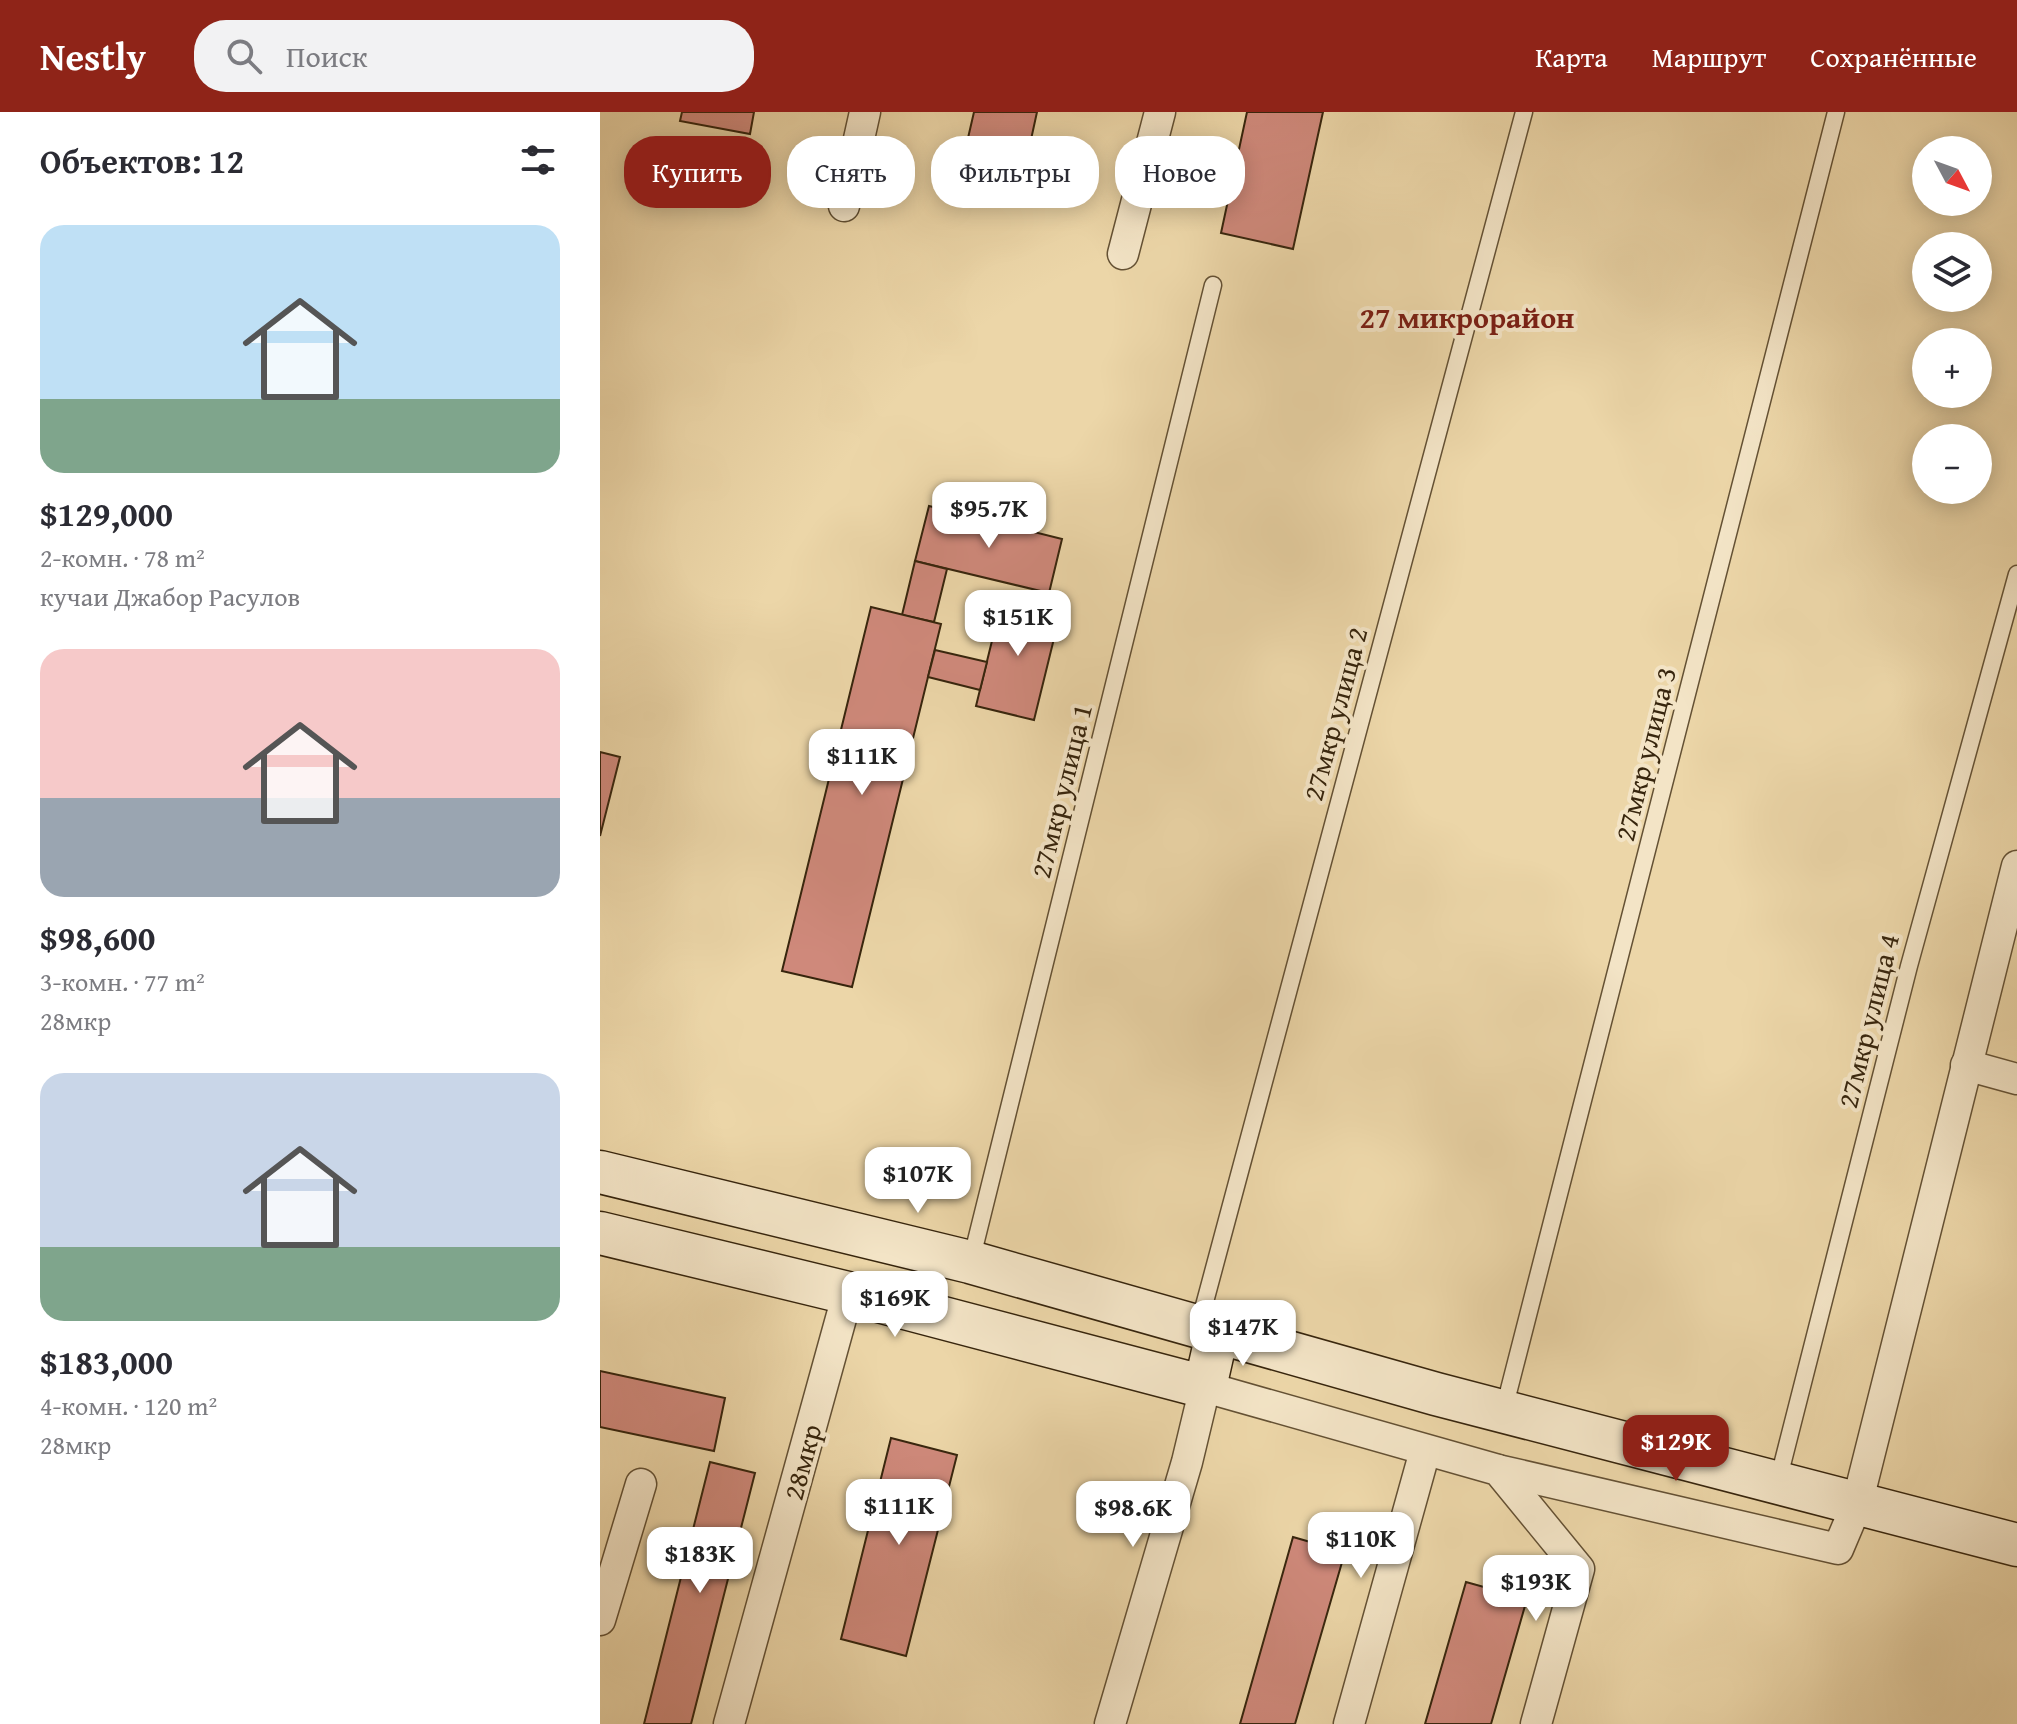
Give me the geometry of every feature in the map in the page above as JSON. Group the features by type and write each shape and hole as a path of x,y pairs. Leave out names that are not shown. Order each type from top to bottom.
{"street":[{"path":"860,136 865,112"},
{"path":"1123,254 1160,112"},
{"path":"600,1233 848,1293 1205,1387 1498,1470 1838,1549 1857,1504 2017,866"},
{"path":"1966,1065 2017,1079"},
{"path":"600,1172 970,1262 1207,1332 1436,1394 1504,1409 1777,1484 2017,1545"},
{"name":"28мкр","path":"729,1724 848,1293"},
{"path":"1110,1724 1187,1462 1205,1387 1207,1332"},
{"path":"1349,1724 1425,1451"},
{"path":"1498,1470 1579,1569 1536,1724"},
{"path":"600,1620 641,1484"}],"lane":[{"name":"27мкр улица 2","path":"1207,1332 1524,112"},
{"name":"27мкр улица 3","path":"1504,1409 1836,112"},
{"name":"27мкр улица 1","path":"970,1262 1213,285"},
{"name":"27мкр улица 4","path":"1777,1484 1909,966 2017,574"}],"building":[{"path":"682,112 754,112 750,134 680,121"},
{"path":"974,112 1037,112 1032,136 968,136"},
{"path":"1247,112 1323,112 1293,249 1221,233 1226,208 1245,208 1245,136 1242,136"},
{"path":"929,506 1062,539 1049,593 915,561"},
{"path":"915,561 947,569 934,622 902,615"},
{"path":"1003,596 1061,610 1034,720 976,706"},
{"path":"871,607 941,624 852,987 782,971"},
{"path":"935,650 987,662 980,690 928,677"},
{"path":"600,752 620,757 600,836"},
{"path":"600,1371 725,1398 714,1451 600,1427"},
{"path":"891,1438 957,1455 906,1656 841,1639"},
{"path":"710,1462 755,1473 691,1724 644,1724"},
{"path":"1293,1537 1345,1552 1295,1724 1240,1724"},
{"path":"1466,1582 1527,1599 1491,1724 1425,1724"}],"district":[{"name":"27 микрорайон","path":"1467,318"}]}
